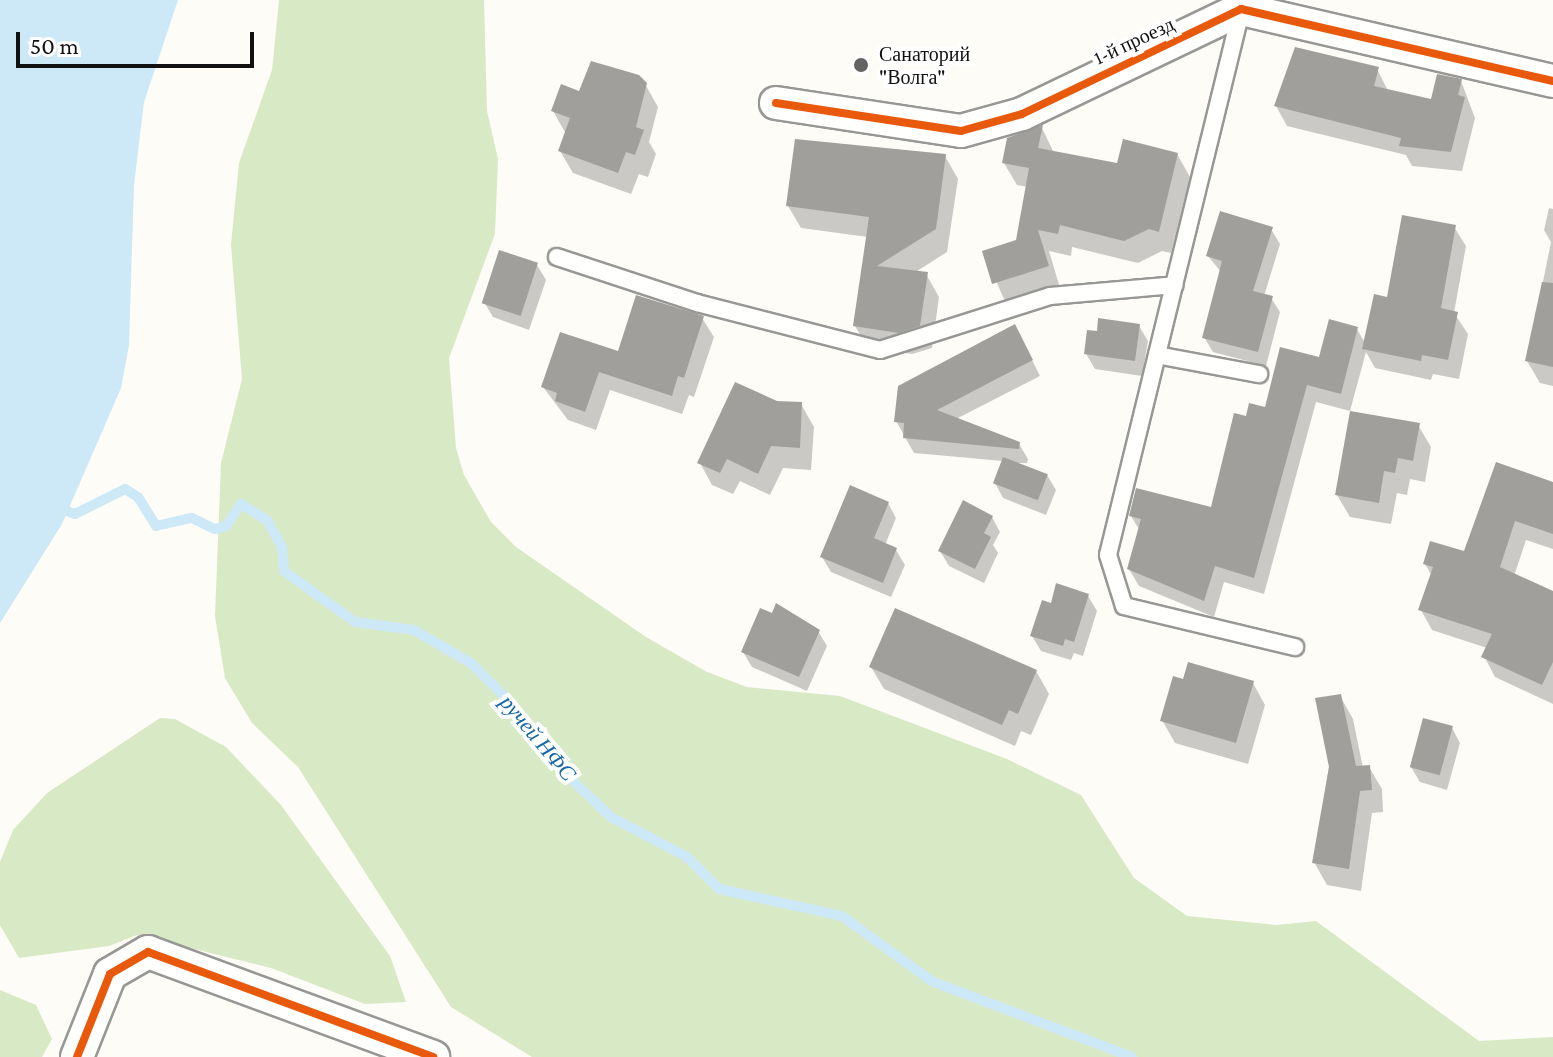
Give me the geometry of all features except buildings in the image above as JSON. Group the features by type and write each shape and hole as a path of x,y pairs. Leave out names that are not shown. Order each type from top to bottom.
{"street":[{"path":"1241,9 1553,81"},
{"name":"1-й проезд","path":"776,103 961,131 1022,114 1241,9"},
{"path":"77,1057 110,974 148,952 433,1057"}],"lane":[{"path":"1241,9 1108,555 1124,606 1295,647"},
{"path":"557,257 697,303 880,350 1050,296 1175,285"},
{"path":"1157,355 1259,374"}],"green space":[{"path":"279,0 484,0 487,111 498,159 495,234 449,358 456,448 464,475 491,522 516,547 646,637 707,672 747,687 840,696 1007,759 1081,795 1134,878 1187,916 1276,925 1316,921 1479,1041 1553,1037 1553,1057 532,1057 451,1007 298,767 252,723 225,678 215,616 221,463 242,379 231,245 239,163 272,70"},
{"path":"160,718 175,719 226,747 281,805 390,956 406,1002 365,1004 271,968 137,935 109,946 19,958 0,925 0,862 13,830 47,793"},
{"path":"0,990 36,1005 52,1039 42,1057 0,1057"}],"water":[{"path":"0,0 178,0 144,102 134,185 129,345 121,388 62,524 0,623"}],"waterway":[{"name":"ручей НФС","path":"56,507 75,514 125,489 138,497 156,526 192,518 215,529 226,526 241,504 267,520 282,547 284,571 355,622 414,630 472,664 510,702 566,774 611,817 687,857 719,889 842,916 931,981 1132,1057"}],"cycle path":[{"path":"776,103 961,131 1022,114 1241,9 1553,81"},
{"path":"77,1057 110,974 148,952 433,1057"}],"place":[{"name":"Санаторий \"Волга\"","path":"861,65"}]}
